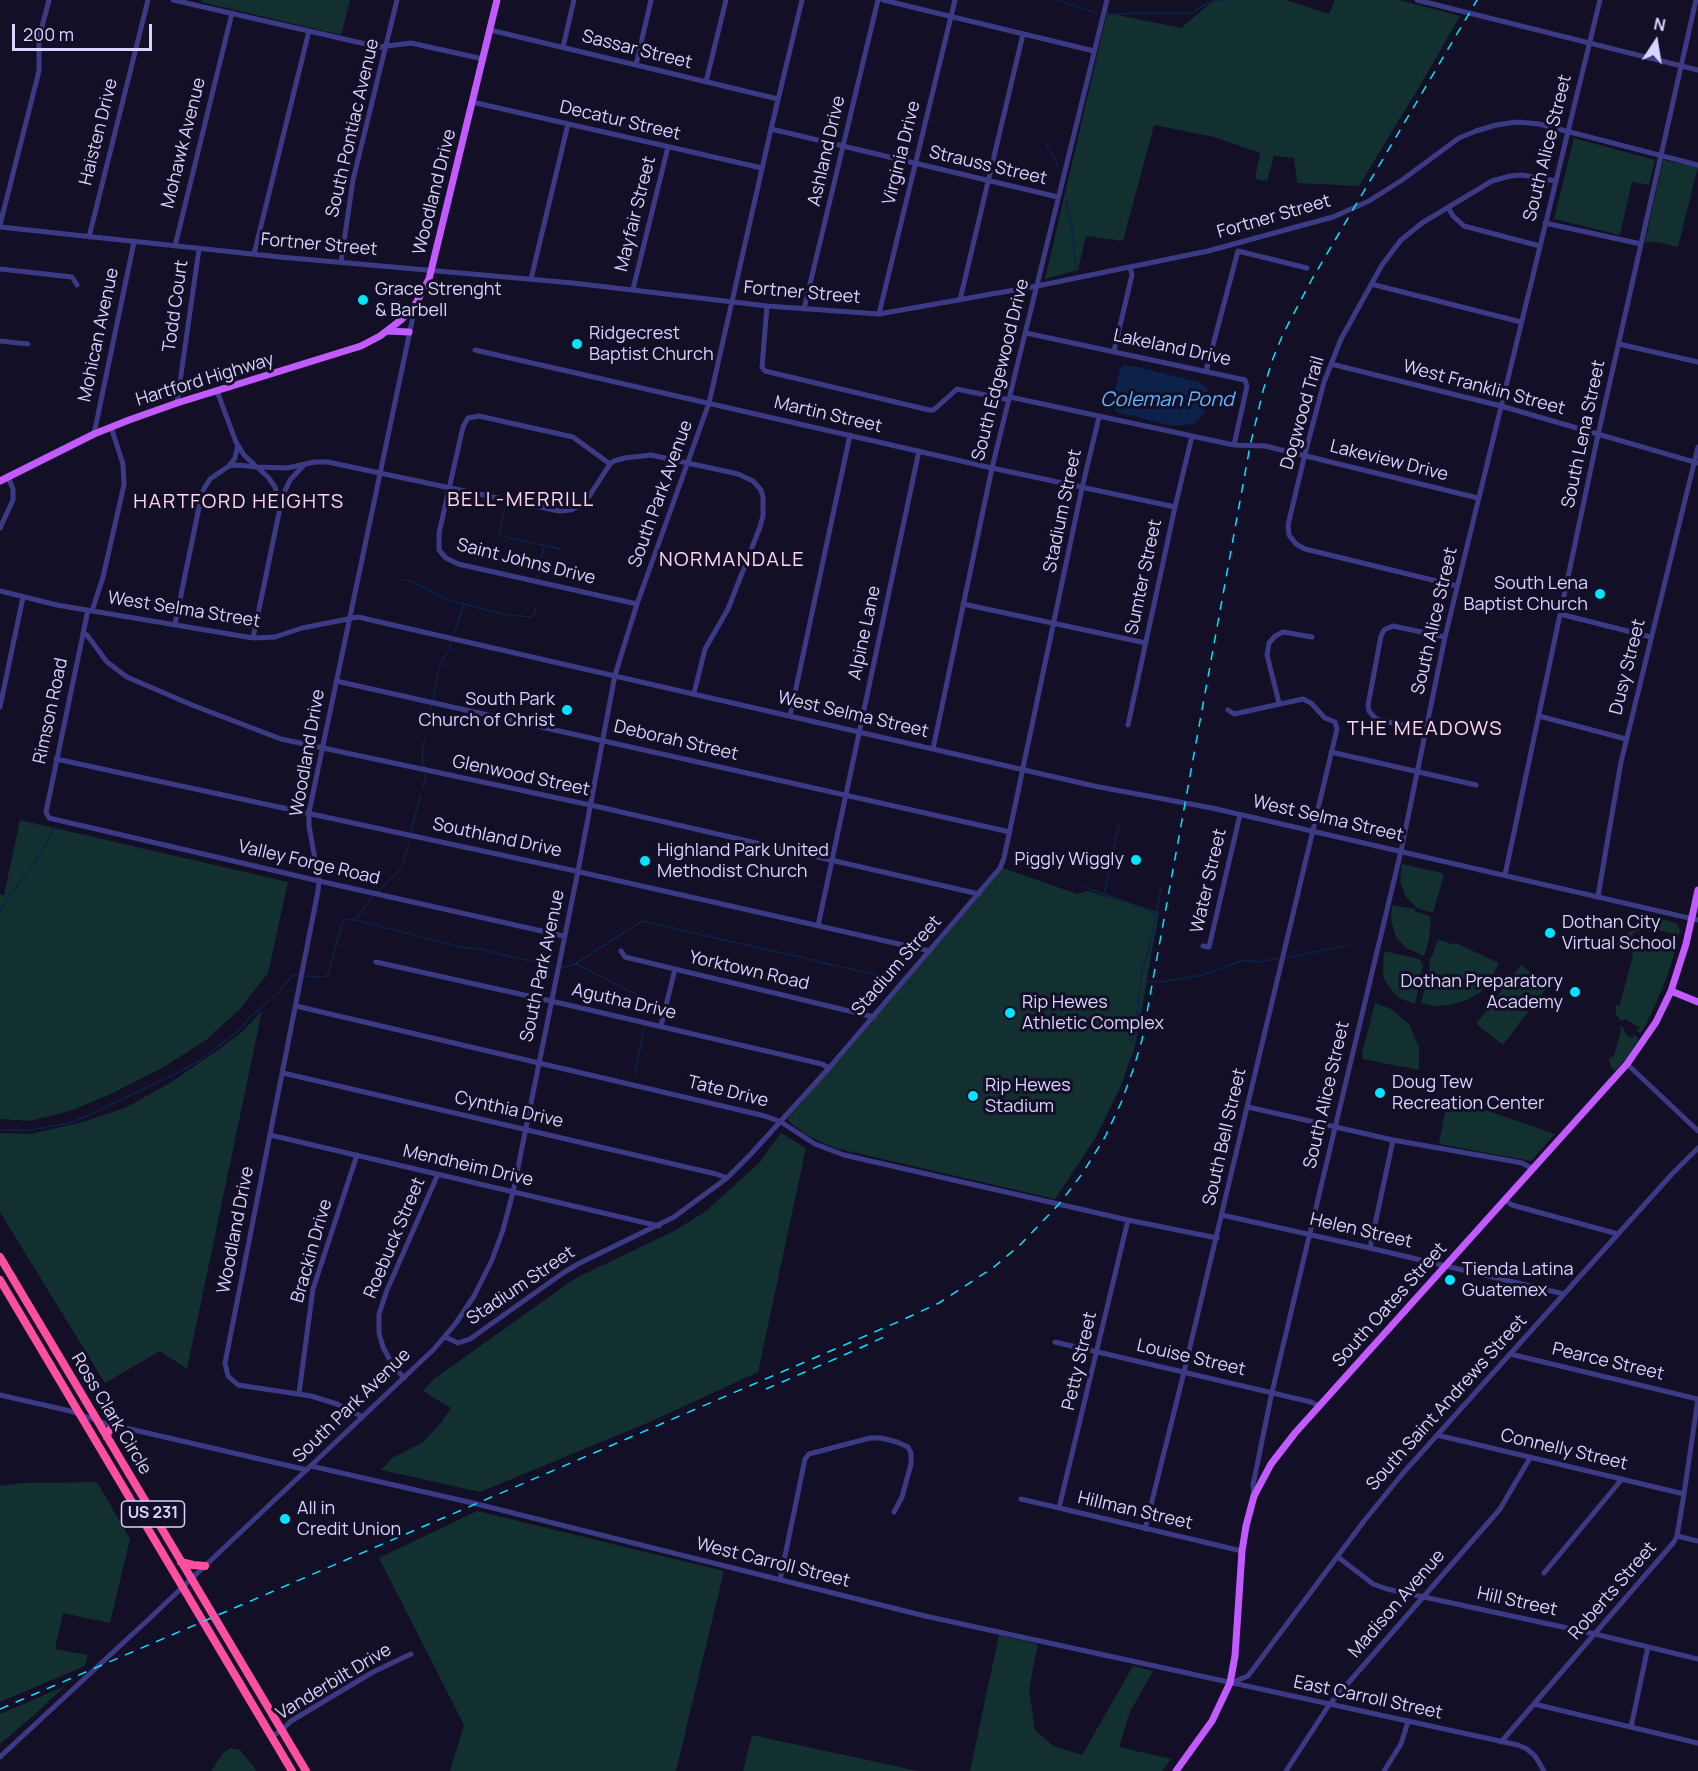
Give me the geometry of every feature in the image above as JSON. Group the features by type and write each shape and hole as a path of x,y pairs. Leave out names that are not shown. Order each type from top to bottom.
{"highway":[{"name":"Ross Clark Circle","path":"0,1257 306,1771"},
{"name":"Ross Clark Circle","path":"0,1280 292,1771"},
{"path":"107,1437 114,1425"},
{"path":"116,1475 126,1469"},
{"path":"153,1538 163,1531"},
{"path":"181,1562 205,1566"}],"main road":[{"name":"Woodland Drive","path":"415,305 429,279 497,0"},
{"name":"Hartford Highway","path":"0,481 111,427 177,403 347,352 371,342 387,331 415,305"},
{"path":"387,331 409,332"},
{"name":"South Oates Street","path":"1176,1771 1212,1722 1230,1683 1235,1656 1242,1551 1246,1526 1254,1496 1277,1455 1628,1064 1656,1022 1671,991 1695,919 1698,890"},
{"path":"1671,991 1698,1002"}],"street":[{"path":"0,226 39,70 39,38 49,0"},
{"name":"Haisten Drive","path":"89,237 148,0"},
{"path":"173,0 379,47 411,43 483,59"},
{"name":"South Pontiac Avenue","path":"341,262 352,187 398,0"},
{"path":"563,47 574,0"},
{"path":"636,65 651,0"},
{"path":"706,82 726,0"},
{"name":"South Park Avenue","path":"0,1757 309,1468 445,1337 474,1296 489,1266 503,1230 513,1192 578,872 615,675 709,403 802,0"},
{"path":"881,0 1094,51"},
{"name":"Ashland Drive","path":"804,309 881,0"},
{"name":"Virginia Drive","path":"879,314 955,0"},
{"name":"South Edgewood Drive","path":"933,749 992,468 1107,0"},
{"path":"1417,0 1698,70"},
{"name":"South Alice Street","path":"1254,1496 1253,1485 1272,1392 1401,851 1445,637 1600,0"},
{"name":"South Lena Street","path":"1505,875 1598,435 1696,0"},
{"name":"Mohawk Avenue","path":"175,246 232,13"},
{"name":"Sassar Street","path":"490,30 778,99"},
{"path":"254,254 309,31"},
{"path":"960,300 1023,34"},
{"name":"Decatur Street","path":"472,102 762,168"},
{"name":"Fortner Street","path":"0,226 199,249 531,279 767,306 879,314 1130,267 1235,244 1333,217 1358,206 1402,180 1459,138 1496,125 1517,122 1539,124 1698,165"},
{"path":"531,279 568,124"},
{"name":"Strauss Street","path":"771,129 1058,197"},
{"name":"Mayfair Street","path":"633,290 668,147"},
{"name":"Dogwood Trail","path":"1457,586 1305,549 1296,544 1289,535 1288,525 1318,403 1331,364 1351,320 1382,264 1401,240 1422,223 1483,185 1510,176 1534,176 1556,181"},
{"path":"1448,207 1453,216 1464,226 1540,246"},
{"path":"1545,223 1641,244"},
{"name":"Mohican Avenue","path":"94,434 134,242"},
{"path":"1206,371 1238,251 1235,244"},
{"name":"Todd Court","path":"177,403 199,249"},
{"path":"1238,251 1307,268"},
{"path":"1114,351 1132,275 1130,267"},
{"path":"0,269 72,277 77,285"},
{"path":"1371,284 1521,322"},
{"name":"Woodland Drive","path":"363,1417 337,1404 298,1394 238,1385 228,1376 225,1367 318,891 319,881 309,826 309,812 415,305"},
{"name":"Lakeview Drive","path":"767,306 762,368 765,371 928,410 937,407 957,389 1234,446 1262,446 1478,498"},
{"name":"Lakeland Drive","path":"1026,333 1244,379 1248,386 1234,446"},
{"path":"0,341 28,344"},
{"path":"1619,344 1698,362"},
{"name":"Martin Street","path":"475,350 919,452 1174,507"},
{"name":"West Franklin Street","path":"1331,364 1501,406 1696,463"},
{"path":"217,391 244,456 272,481 280,501 253,638"},
{"path":"450,487 464,423 468,418 474,416 573,437 610,464"},
{"name":"Stadium Street","path":"445,1337 458,1343 470,1339 578,1264 659,1226 727,1178 781,1122 874,1017 1002,865 1099,417"},
{"name":"Rimson Road","path":"47,817 56,759 83,633 104,577 124,478 123,464 111,427"},
{"path":"790,716 850,435"},
{"name":"Sumter Street","path":"1128,725 1174,507 1192,436"},
{"path":"175,624 202,494 210,479 229,466 235,458 238,445"},
{"name":"Dusy Street","path":"1598,896 1626,739 1696,463 1698,447"},
{"name":"Alpine Lane","path":"818,926 919,452"},
{"path":"229,466 287,468 315,462 328,462 565,511 585,500 610,464 625,458 647,455 748,478 761,490 764,504 760,527 732,598 705,649 694,693"},
{"path":"280,501 290,480 304,465"},
{"path":"0,528 13,500 13,489 8,477"},
{"name":"Saint Johns Drive","path":"450,487 438,539 440,550 446,558 458,564 638,604"},
{"name":"West Selma Street","path":"0,591 90,611 253,638 275,637 303,628 358,617 1023,770 1313,831 1695,919"},
{"path":"0,707 23,597"},
{"path":"963,604 1146,643"},
{"path":"1560,614 1651,637"},
{"path":"1426,731 1376,719 1370,713 1368,705 1379,647 1383,632 1390,626 1445,637"},
{"path":"1228,710 1234,714 1279,704 1267,654 1269,643 1283,632 1312,637"},
{"name":"Glenwood Street","path":"83,633 113,668 136,682 272,736 979,894"},
{"name":"Deborah Street","path":"336,681 1010,832"},
{"name":"South Bell Street","path":"1145,1529 1337,729 1335,722 1325,718 1307,700 1299,699 1279,704"},
{"path":"1539,716 1626,739"},
{"path":"1331,752 1476,785"},
{"name":"Southland Drive","path":"56,759 309,812 930,951"},
{"name":"Water Street","path":"1203,946 1209,947 1240,815"},
{"name":"Valley Forge Road","path":"47,817 564,936"},
{"name":"Yorktown Road","path":"621,951 625,957 874,1017"},
{"name":"Agutha Drive","path":"376,962 551,1000 822,1064 829,1068"},
{"path":"661,1026 675,969"},
{"name":"Tate Drive","path":"296,1006 765,1116 781,1122 809,1141 833,1152 1216,1238"},
{"path":"1628,1064 1698,1131"},
{"name":"Cynthia Drive","path":"283,1073 727,1178"},
{"path":"1248,1107 1393,1140 1486,1155 1522,1163 1533,1168"},
{"name":"Mendheim Drive","path":"270,1135 659,1226"},
{"path":"1370,1248 1393,1140"},
{"name":"South Saint Andrews Street","path":"1230,1683 1248,1676 1384,1496 1698,1148"},
{"name":"Brackin Drive","path":"298,1394 313,1289 357,1155"},
{"name":"Roebuck Street","path":"404,1378 392,1364 383,1347 379,1333 379,1314 387,1290 438,1174"},
{"path":"1505,1200 1512,1205 1618,1234"},
{"name":"Helen Street","path":"1222,1215 1564,1294"},
{"name":"Petty Street","path":"1059,1508 1128,1220"},
{"name":"Louise Street","path":"1055,1342 1272,1392 1319,1406"},
{"name":"Pearce Street","path":"1510,1354 1698,1399"},
{"name":"West Carroll Street","path":"0,1395 80,1414 114,1425 477,1504 925,1616 1230,1683"},
{"name":"Roberts Street","path":"1501,1742 1671,1547 1677,1536 1698,1399"},
{"name":"Connelly Street","path":"1437,1435 1684,1494"},
{"path":"780,1580 805,1459 809,1454 870,1438 881,1438 908,1447 911,1452 911,1464 902,1497 894,1512"},
{"name":"Madison Avenue","path":"1286,1771 1329,1705 1500,1509 1530,1458"},
{"path":"1544,1572 1622,1479"},
{"name":"Hillman Street","path":"1021,1499 1242,1551"},
{"path":"1677,1536 1698,1541"},
{"name":"Hill Street","path":"1338,1557 1379,1587 1698,1659"},
{"path":"1631,1727 1648,1647"},
{"name":"Vanderbilt Drive","path":"272,1737 291,1721 373,1672 411,1654"},
{"name":"East Carroll Street","path":"1230,1683 1518,1745 1527,1749 1538,1760 1544,1771"},
{"path":"1534,1704 1698,1743"},
{"path":"1384,1771 1401,1744 1408,1722"}],"green space":[{"path":"202,0 350,0 341,35 201,2"},
{"path":"1214,0 1286,0 1329,14 1335,0 1399,0 1460,16 1359,186 1297,183 1294,158 1274,156 1267,181 1255,179 1260,153 1214,137 1154,125 1123,241 1086,236 1078,270 1045,279 1107,13 1181,28"},
{"path":"1574,138 1655,160 1649,185 1632,182 1620,235 1554,219"},
{"path":"1663,160 1698,167 1678,247 1645,242"},
{"path":"20,820 288,882 268,973 239,1010 206,1040 162,1068 73,1110 30,1121 0,1119 0,894 4,895"},
{"path":"1402,864 1444,875 1433,913 1417,908 1406,897 1400,881"},
{"name":"Rip Hewes Athletic Complex","path":"1003,868 1077,894 1088,891 1159,912 1135,1046 1121,1086 1096,1137 1055,1199 835,1148 808,1136 787,1119"},
{"path":"1392,905 1415,909 1414,911 1430,916 1429,940 1424,956 1406,948 1396,937 1391,920"},
{"path":"1639,913 1676,923 1680,930 1678,940 1673,939 1670,933 1647,928 1633,933 1632,939 1625,947 1627,938 1609,932 1625,936 1626,933 1635,930"},
{"path":"1653,939 1649,942 1665,946 1670,943 1677,945 1657,1001 1640,1033 1635,1030 1640,1028 1625,1019 1621,1021 1616,1014 1616,1004 1619,1007 1633,956 1631,949 1640,940"},
{"path":"1437,941 1455,945 1456,943 1499,963 1489,983 1479,993 1464,1001 1434,1006 1421,1003 1429,974 1430,957 1432,957"},
{"path":"1384,951 1419,959 1423,965 1415,1004 1399,998 1388,985 1383,970"},
{"path":"1521,965 1548,986 1503,1045 1476,1024"},
{"path":"1375,1003 1391,1009 1409,1024 1419,1047 1419,1070 1363,1059 1362,1054"},
{"path":"262,1011 187,1369 160,1351 105,1383 0,1212 0,1133 30,1134 79,1123 125,1108 173,1081 218,1050 242,1032"},
{"path":"1619,1026 1624,1028 1626,1035 1633,1039 1633,1034 1638,1040 1628,1056 1614,1070 1609,1059 1614,1056 1621,1030"},
{"path":"1448,1097 1555,1134 1531,1161 1439,1144"},
{"path":"781,1133 806,1148 758,1372 652,1421 480,1492 381,1470 392,1458 423,1442 441,1423 451,1408 423,1391 435,1378 576,1278 674,1231 706,1211 758,1164"},
{"path":"97,1482 130,1539 110,1623 63,1613 55,1649 88,1655 85,1666 0,1702 0,1486 23,1483"},
{"path":"477,1511 724,1571 676,1771 450,1771 464,1725 379,1558"},
{"path":"999,1635 1038,1644 1029,1689 1035,1730 1053,1746 1082,1755 1133,1666 1153,1671 1130,1712 1119,1747 1171,1759 1162,1771 970,1771"},
{"path":"65,1686 33,1716 0,1744 0,1714"},
{"path":"752,1735 918,1771 743,1771"},
{"path":"231,1748 240,1750 257,1771 211,1771 224,1752"}],"water":[{"name":"Coleman Pond","path":"1124,365 1199,382 1208,389 1203,415 1195,424 1173,426 1116,412 1112,403 1120,369"}],"waterway":[{"path":"1057,0 1097,13"},
{"path":"1108,15 1191,13 1208,3 1223,0"},
{"path":"1045,142 1059,169"},
{"path":"1066,200 1072,228 1076,271"},
{"path":"506,503 499,533 501,536 561,549"},
{"path":"537,577 544,547"},
{"path":"402,580 412,581 446,599 502,614 531,617 534,615 536,606"},
{"path":"454,634 464,604"},
{"path":"433,699 439,668 452,642"},
{"path":"427,724 431,706"},
{"path":"424,767 422,755 425,738"},
{"path":"423,787 426,775"},
{"path":"411,831 421,794"},
{"path":"1104,894 1119,824"},
{"path":"0,912 11,893 34,864 56,826"},
{"path":"378,891 402,868 410,839"},
{"path":"1084,887 1149,910 1154,917"},
{"path":"1132,1040 1142,969 1148,953 1161,888"},
{"path":"357,918 372,897"},
{"path":"306,976 324,977 328,975 342,923 351,919 461,947 553,966"},
{"path":"562,968 575,964 642,921 899,980"},
{"path":"1286,958 1349,945"},
{"path":"1147,981 1161,982 1203,975 1244,960 1260,962 1278,958"},
{"path":"576,964 636,994 639,1015"},
{"path":"0,1130 31,1130 70,1123 179,1072 202,1059 238,1031 250,1017 278,993 292,976 298,975"},
{"path":"908,983 913,982"},
{"path":"635,1075 644,1027"}],"railway":[{"path":"0,1709 939,1303 994,1267 1021,1244 1059,1204 1082,1174 1105,1137 1121,1103 1142,1040 1250,446 1272,361 1283,334 1312,279 1477,0"},
{"path":"766,1389 886,1336"}],"place":[{"name":"Grace Strenght & Barbell","path":"363,300"},
{"name":"Ridgecrest Baptist Church","path":"577,344"},
{"name":"South Lena Baptist Church","path":"1600,594"},
{"name":"South Park Church of Christ","path":"567,710"},
{"name":"Piggly Wiggly","path":"1136,860"},
{"name":"Highland Park United Methodist Church","path":"645,861"},
{"name":"Dothan City Virtual School","path":"1550,933"},
{"name":"Dothan Preparatory Academy","path":"1575,992"},
{"name":"Rip Hewes Athletic Complex","path":"1010,1013"},
{"name":"Doug Tew Recreation Center","path":"1380,1093"},
{"name":"Rip Hewes Stadium","path":"973,1096"},
{"name":"Tienda Latina Guatemex","path":"1450,1280"},
{"name":"All in Credit Union","path":"285,1519"}],"district":[{"name":"BELL-MERRILL","path":"521,500"},
{"name":"HARTFORD HEIGHTS","path":"239,502"},
{"name":"NORMANDALE","path":"732,560"},
{"name":"THE MEADOWS","path":"1425,729"}]}
